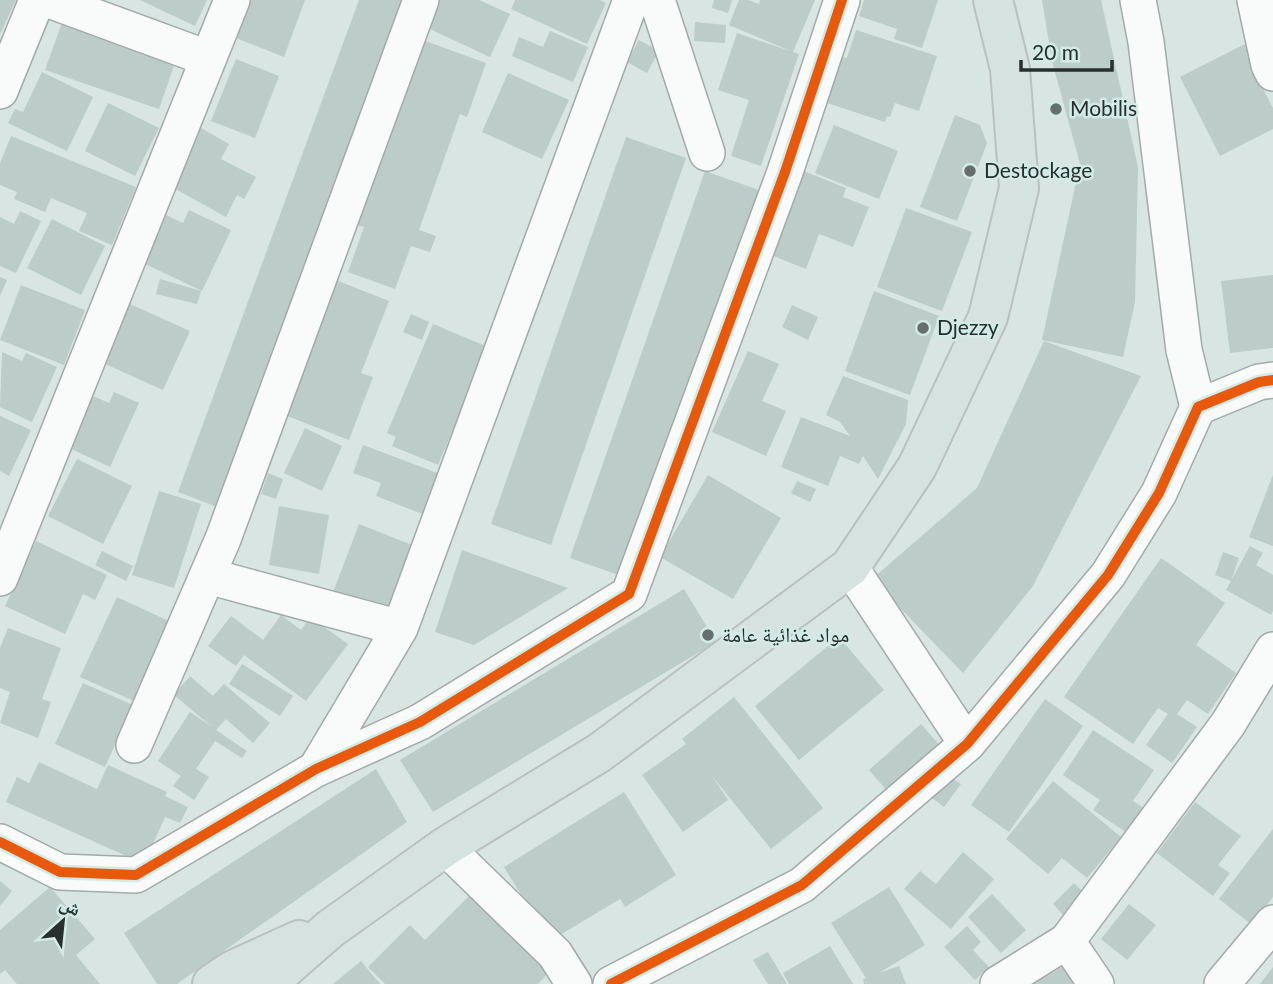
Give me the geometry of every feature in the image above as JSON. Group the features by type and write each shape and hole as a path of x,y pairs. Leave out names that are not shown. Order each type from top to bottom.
{"main road":[{"path":"267,984 330,929 445,847 599,753 850,567 917,467 988,317 1019,188 1010,69 992,0"},
{"path":"212,984 233,970 282,947 330,929"}],"street":[{"path":"0,91 37,0"},
{"path":"48,0 207,58"},
{"path":"0,578 232,0"},
{"path":"134,744 208,576 421,0"},
{"path":"316,769 400,628 631,0"},
{"path":"657,0 707,153"},
{"path":"0,842 60,872 136,875 316,769 420,722 629,594 785,172 842,0"},
{"path":"611,984 802,885 967,744 1108,575 1159,492 1198,407 1184,350 1146,42 1138,0"},
{"path":"1255,0 1273,73"},
{"path":"1198,407 1259,382 1273,380"},
{"path":"850,567 967,744"},
{"path":"208,576 400,628"},
{"path":"998,984 1067,941 1228,724 1273,650"},
{"path":"445,847 555,954 574,984"},
{"path":"1222,984 1273,923"},
{"path":"1067,941 1096,984"}],"building":[{"path":"0,0 16,0 0,34"},
{"path":"140,0 207,0 195,26"},
{"path":"244,0 305,0 284,57 231,36"},
{"path":"359,0 421,0 233,513 178,492"},
{"path":"431,0 479,0 510,14 490,57 419,24"},
{"path":"515,0 600,0 606,3 587,44 511,9"},
{"path":"714,0 732,0 728,13 712,8"},
{"path":"739,0 759,4 760,0 815,0 793,52 729,25"},
{"path":"864,0 938,0 922,48 894,39 897,29 859,16"},
{"path":"1042,0 1101,0 1138,167 1135,302 1123,357 1042,340 1080,164 1052,61"},
{"path":"64,17 177,57 159,109 45,70"},
{"path":"695,22 726,25 725,43 694,41"},
{"path":"856,30 937,56 919,111 895,103 885,122 821,101 837,55 847,58"},
{"path":"550,31 588,47 573,82 512,56 519,37 543,47"},
{"path":"737,33 799,54 761,166 731,156 749,100 718,90"},
{"path":"420,39 486,63 467,117 460,114 419,230 436,236 430,252 411,246 395,289 348,272 364,227 354,224"},
{"path":"639,40 659,51 647,73 627,62"},
{"path":"1247,43 1270,88 1264,91 1273,108 1273,129 1220,156 1180,77"},
{"path":"236,59 279,76 255,138 211,121"},
{"path":"42,72 93,97 67,151 8,123 15,109 23,112"},
{"path":"508,73 569,100 542,159 482,132"},
{"path":"108,103 159,128 135,176 85,151"},
{"path":"955,115 980,125 987,143 957,221 920,207"},
{"path":"834,125 898,151 879,199 815,173"},
{"path":"201,128 229,144 221,159 256,177 244,199 237,195 226,217 170,186"},
{"path":"11,136 136,187 112,245 79,231 87,213 51,198 45,212 14,199 17,192 0,185 0,163"},
{"path":"626,137 686,158 551,545 491,524"},
{"path":"705,171 765,192 630,579 570,558"},
{"path":"804,171 846,188 843,197 869,207 853,247 819,234 806,269 771,255"},
{"path":"906,208 972,232 942,311 877,287"},
{"path":"189,210 231,230 202,291 141,262 164,214 183,223"},
{"path":"20,211 41,221 16,273 0,266 0,217 14,224"},
{"path":"52,219 105,246 81,295 27,268"},
{"path":"1273,275 1273,348 1230,353 1221,281"},
{"path":"0,277 7,280 0,296"},
{"path":"160,279 201,291 197,304 156,294"},
{"path":"333,279 389,301 361,373 373,377 349,440 282,414"},
{"path":"21,285 85,310 64,365 0,340"},
{"path":"874,291 939,316 910,395 845,371"},
{"path":"130,304 190,331 163,390 103,363"},
{"path":"792,305 818,317 808,340 782,327"},
{"path":"411,314 429,322 422,340 403,332"},
{"path":"433,324 488,347 438,465 392,446 396,437 387,433"},
{"path":"1044,341 1141,376 1033,586 963,673 872,579 977,488"},
{"path":"748,351 779,364 762,401 786,411 766,456 712,432"},
{"path":"2,352 22,361 26,353 57,367 32,422 0,407"},
{"path":"843,376 908,400 906,424 878,479 863,456 859,464 840,456 828,486 781,467 801,417 850,436 840,422 826,415"},
{"path":"114,392 139,403 110,467 67,447 91,395 109,403"},
{"path":"0,416 31,430 9,476 0,471"},
{"path":"305,428 342,446 322,491 284,473"},
{"path":"363,445 440,474 425,515 376,496 381,483 353,473"},
{"path":"77,459 132,486 103,544 48,516"},
{"path":"268,473 283,479 276,499 261,494"},
{"path":"708,475 781,518 733,599 660,557"},
{"path":"1273,475 1273,546 1249,537"},
{"path":"797,481 816,489 810,502 791,493"},
{"path":"159,491 201,504 174,588 132,575"},
{"path":"279,506 329,515 319,574 269,565"},
{"path":"359,524 412,545 385,616 332,595"},
{"path":"36,541 107,575 95,600 83,594 65,634 5,606"},
{"path":"1250,546 1263,553 1256,565 1273,575 1271,615 1226,590"},
{"path":"462,550 568,588 474,645 435,632"},
{"path":"102,551 133,566 126,581 95,565"},
{"path":"1223,552 1239,558 1231,581 1215,575"},
{"path":"1161,558 1225,603 1196,645 1236,673 1208,714 1187,700 1177,714 1197,727 1172,763 1146,745 1168,714 1158,708 1133,744 1064,697"},
{"path":"684,589 716,642 433,812 400,760"},
{"path":"117,597 171,622 134,701 80,677"},
{"path":"281,615 301,630 310,617 348,644 306,701 244,655 236,666 208,646 231,616 263,640"},
{"path":"8,628 61,648 42,699 51,702 38,738 0,723 10,692 0,688 0,648"},
{"path":"839,637 884,690 799,760 755,706"},
{"path":"242,664 293,696 280,716 229,684"},
{"path":"190,676 213,696 224,684 270,723 253,743 226,719 216,730 247,751 242,758 215,741 196,769 209,777 194,800 173,786 181,776 158,761 190,712 212,727 174,695"},
{"path":"83,683 133,705 105,767 55,744"},
{"path":"734,697 823,808 771,849 712,776 728,800 683,832 642,775 686,744 682,739"},
{"path":"1045,699 1083,726 1009,832 971,805"},
{"path":"921,724 942,748 890,794 869,770"},
{"path":"1093,730 1154,770 1133,801 1147,810 1130,835 1093,810 1100,800 1063,775"},
{"path":"39,762 97,789 108,765 167,792 165,796 188,807 180,823 165,817 144,864 6,802 17,777 29,783"},
{"path":"376,769 407,822 177,984 157,984 124,933"},
{"path":"948,776 961,784 944,807 932,798"},
{"path":"1053,781 1121,837 1087,878 1062,858 1048,874 1006,839"},
{"path":"624,792 676,875 625,907 620,899 550,941 504,867"},
{"path":"1195,802 1241,836 1218,865 1230,873 1213,896 1157,853"},
{"path":"1273,829 1273,897 1252,925 1219,899"},
{"path":"963,852 994,879 951,929 904,889 920,871 936,884"},
{"path":"0,881 12,891 0,906"},
{"path":"1074,883 1087,896 1065,917 1053,904"},
{"path":"50,887 95,939 76,955 100,984 17,984 5,970 0,974 0,930"},
{"path":"889,887 925,945 879,973 899,966 906,984 864,984 863,979 866,978 831,923"},
{"path":"475,890 549,972 538,984 385,984 368,967 410,925 425,940"},
{"path":"992,894 1026,930 1001,953 968,917"},
{"path":"1129,904 1156,925 1127,960 1101,939"},
{"path":"967,926 981,942 973,950 989,967 975,980 944,947"},
{"path":"830,946 853,984 789,984 783,973"},
{"path":"768,952 787,984 768,984 753,960"},
{"path":"361,961 380,984 333,984"},
{"path":"1073,961 1087,984 1033,984"},
{"path":"1273,967 1273,984 1260,984"}],"cycle path":[{"path":"0,842 60,872 136,875 316,769 420,722 629,594 785,172 842,0"},
{"path":"611,984 802,885 967,744 1108,575 1159,493 1198,407 1259,382 1273,380"}],"place":[{"name":"Mobilis","path":"1056,109"},
{"name":"Destockage","path":"970,171"},
{"name":"Djezzy","path":"923,328"},
{"name":"مواد غذائية عامة","path":"708,635"}]}
